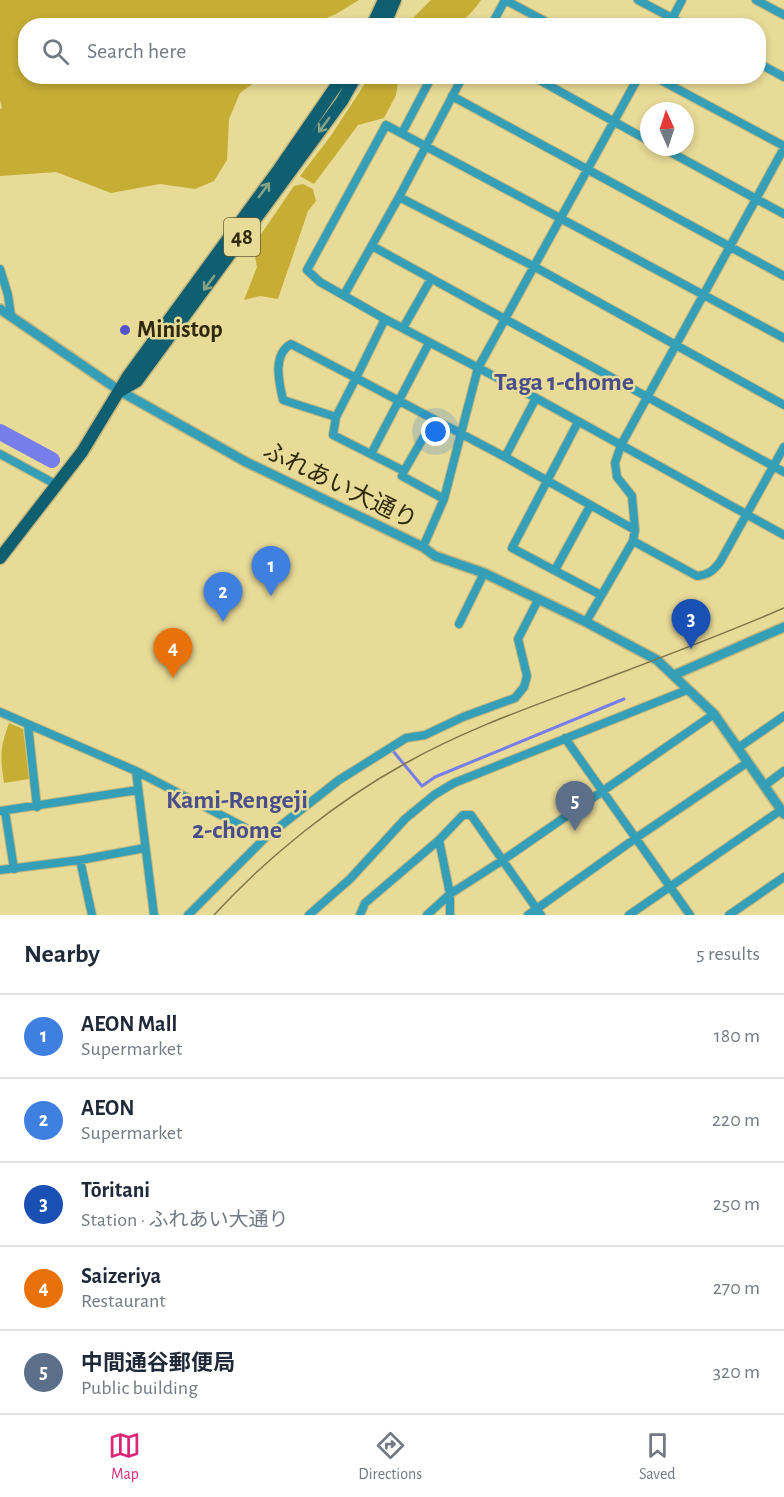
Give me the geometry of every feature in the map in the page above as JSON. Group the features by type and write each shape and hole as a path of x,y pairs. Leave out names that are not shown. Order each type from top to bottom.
{"main road":[{"path":"376,18 384,0"},
{"path":"387,18 395,0"},
{"name":"48","path":"0,558 59,483 128,376 279,169 337,84"},
{"name":"48","path":"120,391 137,381 328,120 351,84"}],"street":[{"path":"495,18 505,0 539,18"},
{"path":"638,0 664,18"},
{"path":"672,18 682,0"},
{"path":"756,0 784,15"},
{"path":"766,67 784,77"},
{"path":"402,133 428,84"},
{"path":"344,295 459,84"},
{"path":"546,84 640,136"},
{"path":"423,547 444,499 478,368 635,84"},
{"path":"586,622 633,541 635,530 632,496 617,477 615,463 621,446 784,147 668,84"},
{"path":"452,96 784,276"},
{"path":"784,338 386,125 307,270 320,282 385,319 536,398 784,535"},
{"path":"677,156 784,214"},
{"path":"399,197 534,267 784,405"},
{"path":"372,246 784,472"},
{"path":"0,269 11,315"},
{"path":"403,328 431,279"},
{"name":"ふれあい大通り","path":"0,309 120,391 255,467 423,547 435,556 484,573 586,622 657,660 714,714 783,812"},
{"path":"385,319 336,417 333,435 404,471"},
{"path":"371,454 429,343"},
{"path":"336,417 283,400 278,362 284,348 291,344 505,457 635,530"},
{"path":"505,457 536,398"},
{"path":"434,419 402,476 444,499"},
{"path":"578,422 512,548 601,595"},
{"path":"633,541 697,576 706,575 720,562 784,447"},
{"path":"0,454 59,483"},
{"path":"555,570 590,506"},
{"path":"459,624 484,573"},
{"path":"188,915 265,838 339,780 406,738 425,735 463,717 515,698 524,687 527,676 518,639 538,600"},
{"path":"674,675 784,627"},
{"path":"309,915 350,879 405,819 434,795 454,783 687,690"},
{"path":"0,712 136,771 265,838"},
{"path":"427,915 450,894 714,714"},
{"path":"738,748 784,716"},
{"path":"28,725 37,807"},
{"path":"565,738 690,915"},
{"path":"528,915 539,912 636,838 748,762"},
{"path":"136,771 154,915"},
{"path":"764,786 784,771"},
{"path":"14,869 3,811 138,790"},
{"path":"629,915 783,812"},
{"path":"360,915 365,903 439,840 463,815 471,815 539,912"},
{"path":"439,840 450,894 450,915"},
{"path":"0,870 80,860 145,848"},
{"path":"80,860 92,915"},
{"path":"729,915 784,877"}],"shaded area":[{"path":"0,0 359,0 326,18 18,18 18,84 252,84 240,93 229,119 227,160 214,181 195,189 160,184 111,193 56,172 0,176 0,109 2,108 0,100"},
{"path":"431,0 481,0 465,18 413,18"},
{"path":"365,84 398,84 396,95 384,118 358,125 314,184 300,176 330,137"},
{"path":"303,184 313,189 316,201 308,211 278,299 260,296 244,300 257,267 253,246 294,186"},
{"path":"9,723 23,729 29,779 4,783 2,752"}],"waterway":[{"path":"0,432 52,460"},
{"path":"393,751 422,786 435,777 624,699"}],"tram line":[{"path":"214,915 280,851 329,812 406,763 492,722 784,608"}],"place":[{"name":"Ministop","path":"125,330"},
{"name":"AEON Mall","path":"271,596"},
{"name":"AEON","path":"223,622"},
{"name":"Tōritani","path":"691,649"},
{"name":"Saizeriya","path":"173,678"},
{"name":"中間通谷郵便局","path":"575,831"}],"district":[{"name":"Taga 1-chome","path":"564,382"},
{"name":"Kami-Rengeji 2-chome","path":"237,815"}]}
